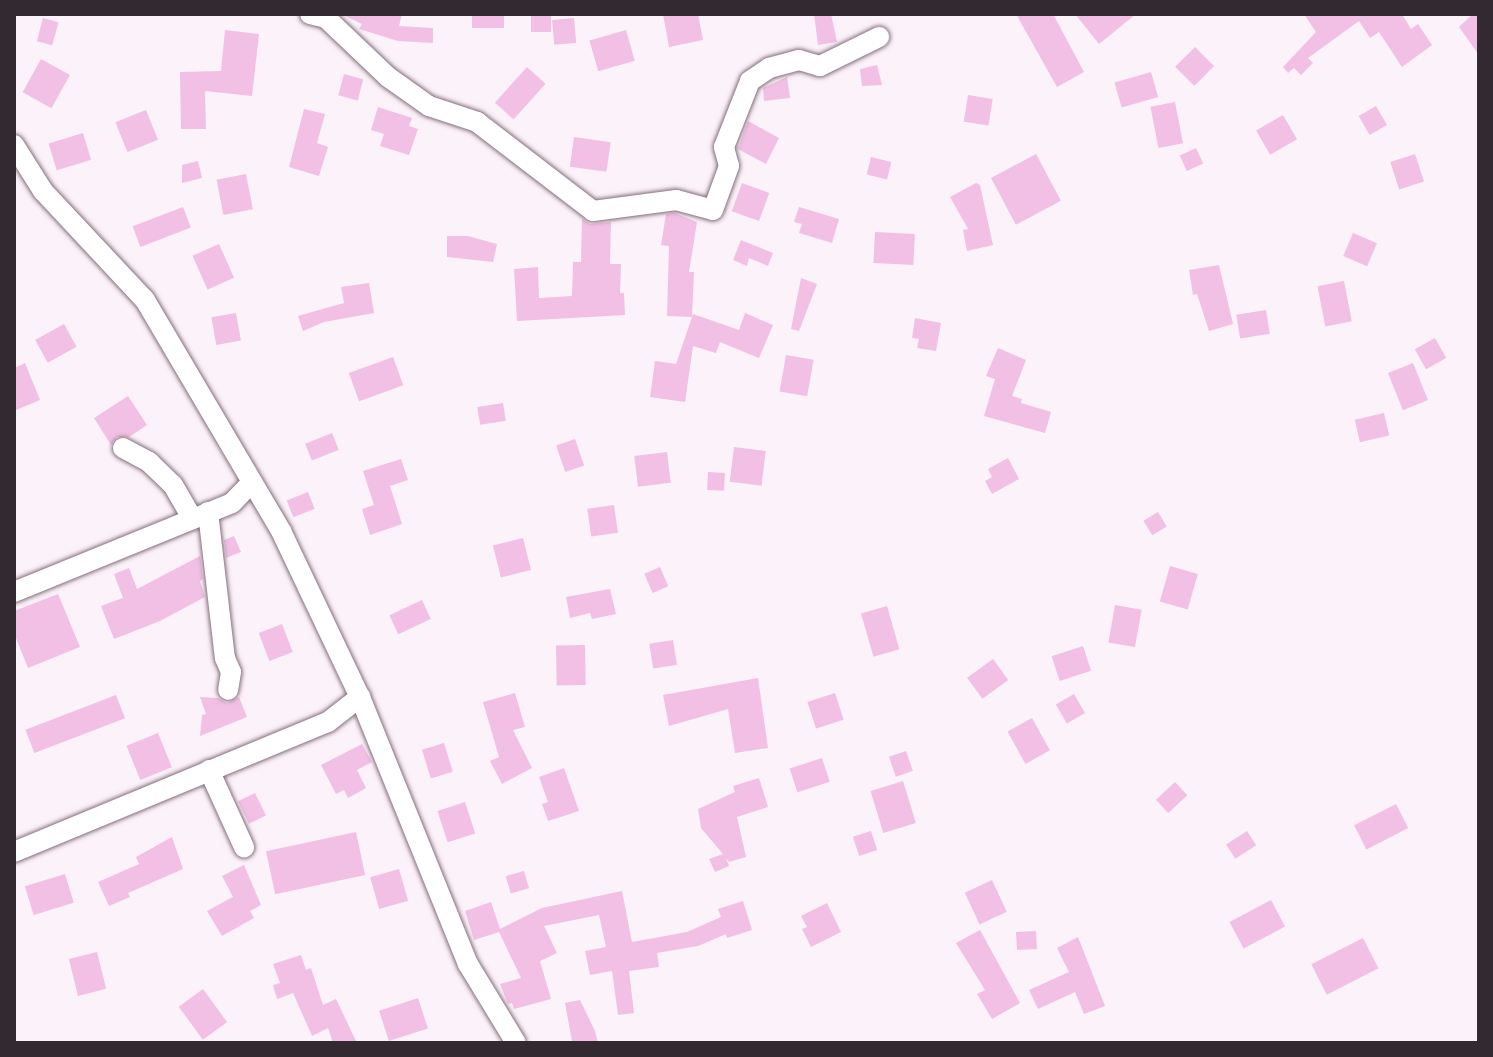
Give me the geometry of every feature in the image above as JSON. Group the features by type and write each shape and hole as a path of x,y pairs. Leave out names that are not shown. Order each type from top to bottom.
{"street":[{"path":"310,14 326,18 388,77 429,106 477,122 593,211 676,200 713,210 729,166 724,147 750,81 769,68 799,60 820,66 879,37"},
{"path":"14,145 43,191 145,300 282,533 360,697 468,964 516,1043"},
{"path":"123,448 149,462 201,516 225,658 231,672 228,690"},
{"path":"14,592 232,503 252,482"},
{"path":"14,852 328,722 360,697"},
{"path":"209,770 244,847"}],"building":[{"path":"341,14 402,14 399,26 433,28 433,43 398,41 359,29 362,24"},
{"path":"472,14 504,14 504,28 472,28"},
{"path":"531,14 551,14 551,32 531,32"},
{"path":"663,14 698,14 703,40 669,47"},
{"path":"814,14 831,14 837,42 818,45"},
{"path":"1016,14 1053,14 1084,72 1057,87"},
{"path":"1075,14 1136,14 1099,44"},
{"path":"1304,14 1402,14 1411,29 1418,24 1432,45 1402,67 1379,32 1370,38 1359,21 1308,58 1313,63 1301,75 1294,68 1288,73 1283,67 1316,32"},
{"path":"1473,14 1479,14 1479,55 1459,27"},
{"path":"43,18 58,22 52,45 37,41"},
{"path":"574,18 576,43 554,45 552,20"},
{"path":"225,30 259,34 252,96 205,91 206,129 181,129 180,72 221,71"},
{"path":"626,30 635,61 598,71 589,40"},
{"path":"1195,47 1214,66 1194,86 1175,67"},
{"path":"41,59 70,75 51,108 23,92"},
{"path":"877,65 882,85 862,86 860,69"},
{"path":"527,67 546,84 513,119 495,103"},
{"path":"1151,72 1158,97 1122,107 1114,82"},
{"path":"344,74 363,79 358,100 338,95"},
{"path":"787,77 790,98 764,101 763,88"},
{"path":"968,95 993,99 988,126 964,122"},
{"path":"1175,102 1183,143 1158,148 1150,107"},
{"path":"1376,106 1387,125 1370,135 1359,116"},
{"path":"378,107 412,118 409,126 418,129 409,155 380,146 384,134 371,130"},
{"path":"304,109 325,114 317,143 328,147 319,176 289,167"},
{"path":"146,110 158,140 127,152 115,122"},
{"path":"1283,115 1297,139 1270,155 1256,130"},
{"path":"748,121 779,138 766,164 738,149"},
{"path":"83,133 91,160 57,170 49,144"},
{"path":"574,137 611,142 606,172 570,167"},
{"path":"1196,148 1203,163 1187,171 1180,156"},
{"path":"1036,154 1061,201 1016,225 991,178"},
{"path":"1415,154 1424,182 1399,190 1390,162"},
{"path":"871,157 891,162 887,180 867,174"},
{"path":"198,161 202,178 182,183 182,165"},
{"path":"246,174 253,209 223,215 217,180"},
{"path":"742,183 769,193 759,221 732,211"},
{"path":"976,183 980,185 993,245 967,251 963,230 968,229 950,197"},
{"path":"183,207 191,228 140,247 133,226"},
{"path":"799,207 839,219 832,243 799,233 802,224 794,222"},
{"path":"675,213 697,222 689,272 694,272 692,317 667,316 669,246 661,245 666,214"},
{"path":"582,219 590,224 611,222 610,264 621,264 620,293 624,293 625,315 517,321 514,269 538,267 539,298 572,296 573,262 581,262"},
{"path":"875,232 915,234 913,265 873,263"},
{"path":"1353,233 1377,243 1367,266 1343,256"},
{"path":"447,236 468,236 497,244 493,262 447,257"},
{"path":"741,240 773,253 768,266 749,258 747,266 733,260"},
{"path":"219,244 234,278 208,290 193,256"},
{"path":"1219,265 1233,324 1209,331 1197,294 1193,295 1189,270"},
{"path":"801,278 817,284 799,331 791,329"},
{"path":"1344,281 1352,321 1325,326 1317,286"},
{"path":"369,283 374,313 324,322 303,331 298,316 344,303 341,287"},
{"path":"1266,310 1270,334 1240,338 1236,315"},
{"path":"236,313 241,341 216,345 211,317"},
{"path":"745,313 773,325 759,358 720,342 716,353 693,346 685,402 650,397 655,361 676,364 693,314 739,330"},
{"path":"915,318 941,323 936,351 917,348 919,339 912,338"},
{"path":"64,324 77,347 48,363 35,340"},
{"path":"1435,338 1446,358 1426,369 1415,349"},
{"path":"998,348 1026,360 1012,396 1022,399 1021,403 1051,412 1045,433 984,416 995,379 986,376"},
{"path":"786,355 814,360 807,396 780,391"},
{"path":"393,357 403,385 359,401 349,373"},
{"path":"25,363 40,400 14,411 14,368"},
{"path":"1413,363 1428,400 1403,410 1388,373"},
{"path":"128,396 147,425 129,437 117,437 111,445 94,418"},
{"path":"503,403 506,421 480,425 477,407"},
{"path":"1384,413 1389,435 1360,442 1355,420"},
{"path":"332,433 339,450 312,461 305,444"},
{"path":"575,439 584,465 565,472 556,446"},
{"path":"734,447 766,451 761,486 730,482"},
{"path":"667,452 671,483 638,487 634,456"},
{"path":"1008,458 1019,479 992,494 985,481 992,477 988,469"},
{"path":"401,459 408,480 390,486 402,524 370,535 362,509 374,505 363,471"},
{"path":"708,472 725,473 724,491 707,490"},
{"path":"308,492 315,509 293,517 287,501"},
{"path":"614,505 618,533 591,536 587,509"},
{"path":"1158,512 1167,527 1152,535 1143,521"},
{"path":"234,536 241,552 226,558 224,540"},
{"path":"523,538 531,570 501,578 493,545"},
{"path":"200,556 203,579 200,581 205,597 160,621 114,639 101,606 123,598 114,574 129,568 137,589"},
{"path":"1170,566 1198,574 1188,610 1160,602"},
{"path":"660,567 668,586 653,593 644,574"},
{"path":"610,589 616,614 592,619 590,613 570,618 566,597"},
{"path":"58,594 80,647 28,668 14,633 14,611"},
{"path":"422,600 431,619 398,634 389,615"},
{"path":"1115,605 1142,610 1135,647 1108,642"},
{"path":"887,606 899,649 873,657 861,613"},
{"path":"282,624 293,652 269,661 259,633"},
{"path":"673,640 677,665 653,668 649,644"},
{"path":"585,645 586,685 557,686 556,646"},
{"path":"1083,646 1091,671 1060,681 1052,656"},
{"path":"993,659 1008,680 982,699 967,678"},
{"path":"758,678 768,748 735,753 728,709 669,726 663,695"},
{"path":"515,693 525,727 513,730 532,768 502,784 490,761 499,757 483,702"},
{"path":"835,693 844,720 816,729 807,702"},
{"path":"1074,694 1085,713 1067,724 1056,704"},
{"path":"116,695 125,718 34,753 25,730"},
{"path":"200,697 218,698 227,703 239,697 247,717 200,736 202,715 206,714"},
{"path":"1032,718 1050,750 1025,764 1008,732"},
{"path":"158,733 172,767 140,780 126,746"},
{"path":"444,743 453,772 431,778 422,750"},
{"path":"362,744 372,762 357,770 366,788 348,798 344,790 336,794 321,765"},
{"path":"906,751 913,771 896,777 889,757"},
{"path":"822,758 830,782 797,792 790,769"},
{"path":"564,768 579,811 548,821 542,804 548,802 539,777"},
{"path":"759,778 768,807 737,817 746,857 729,862 726,858 729,866 715,872 709,859 723,854 701,828 698,809 735,792 733,786"},
{"path":"903,781 916,823 883,833 870,791"},
{"path":"1175,782 1187,795 1168,813 1156,800"},
{"path":"255,793 266,815 249,824 238,801"},
{"path":"465,802 475,833 448,842 437,811"},
{"path":"1396,804 1408,828 1366,849 1354,825"},
{"path":"871,831 877,850 859,856 853,837"},
{"path":"1247,831 1256,845 1235,859 1226,845"},
{"path":"356,832 365,875 275,894 266,851"},
{"path":"172,837 183,869 128,893 130,897 109,906 98,882 139,864 136,857"},
{"path":"244,865 261,905 250,911 254,918 222,936 207,911 233,897 222,876"},
{"path":"399,869 408,901 379,909 370,877"},
{"path":"524,871 529,888 511,894 506,876"},
{"path":"65,874 74,903 34,915 25,886"},
{"path":"992,880 1007,912 980,924 965,893"},
{"path":"622,891 632,942 687,932 721,917 718,909 743,901 752,930 727,938 726,934 698,946 657,953 659,967 629,971 634,1013 618,1015 612,971 590,975 585,951 606,947 599,915 544,926 557,953 540,961 551,999 514,1009 512,1003 508,1004 500,984 521,978 499,932 474,940 465,911 491,902 500,929 542,908"},
{"path":"1271,900 1285,926 1244,949 1230,922"},
{"path":"827,903 841,932 811,947 802,929 807,927 801,916"},
{"path":"980,930 1020,1003 992,1019 977,994 985,990 956,943"},
{"path":"1036,931 1037,949 1017,950 1016,932"},
{"path":"1078,937 1105,1006 1084,1014 1075,992 1038,1009 1029,990 1069,972 1057,948"},
{"path":"1363,938 1378,968 1327,995 1311,964"},
{"path":"97,952 106,989 78,996 69,959"},
{"path":"301,955 306,970 311,968 323,1005 336,999 357,1043 333,1043 328,1028 312,1036 293,993 277,999 273,985 280,983 273,964"},
{"path":"203,989 227,1022 203,1040 179,1007"},
{"path":"418,998 428,1028 389,1041 379,1011"},
{"path":"580,1000 598,1043 572,1041 565,1003"}]}
